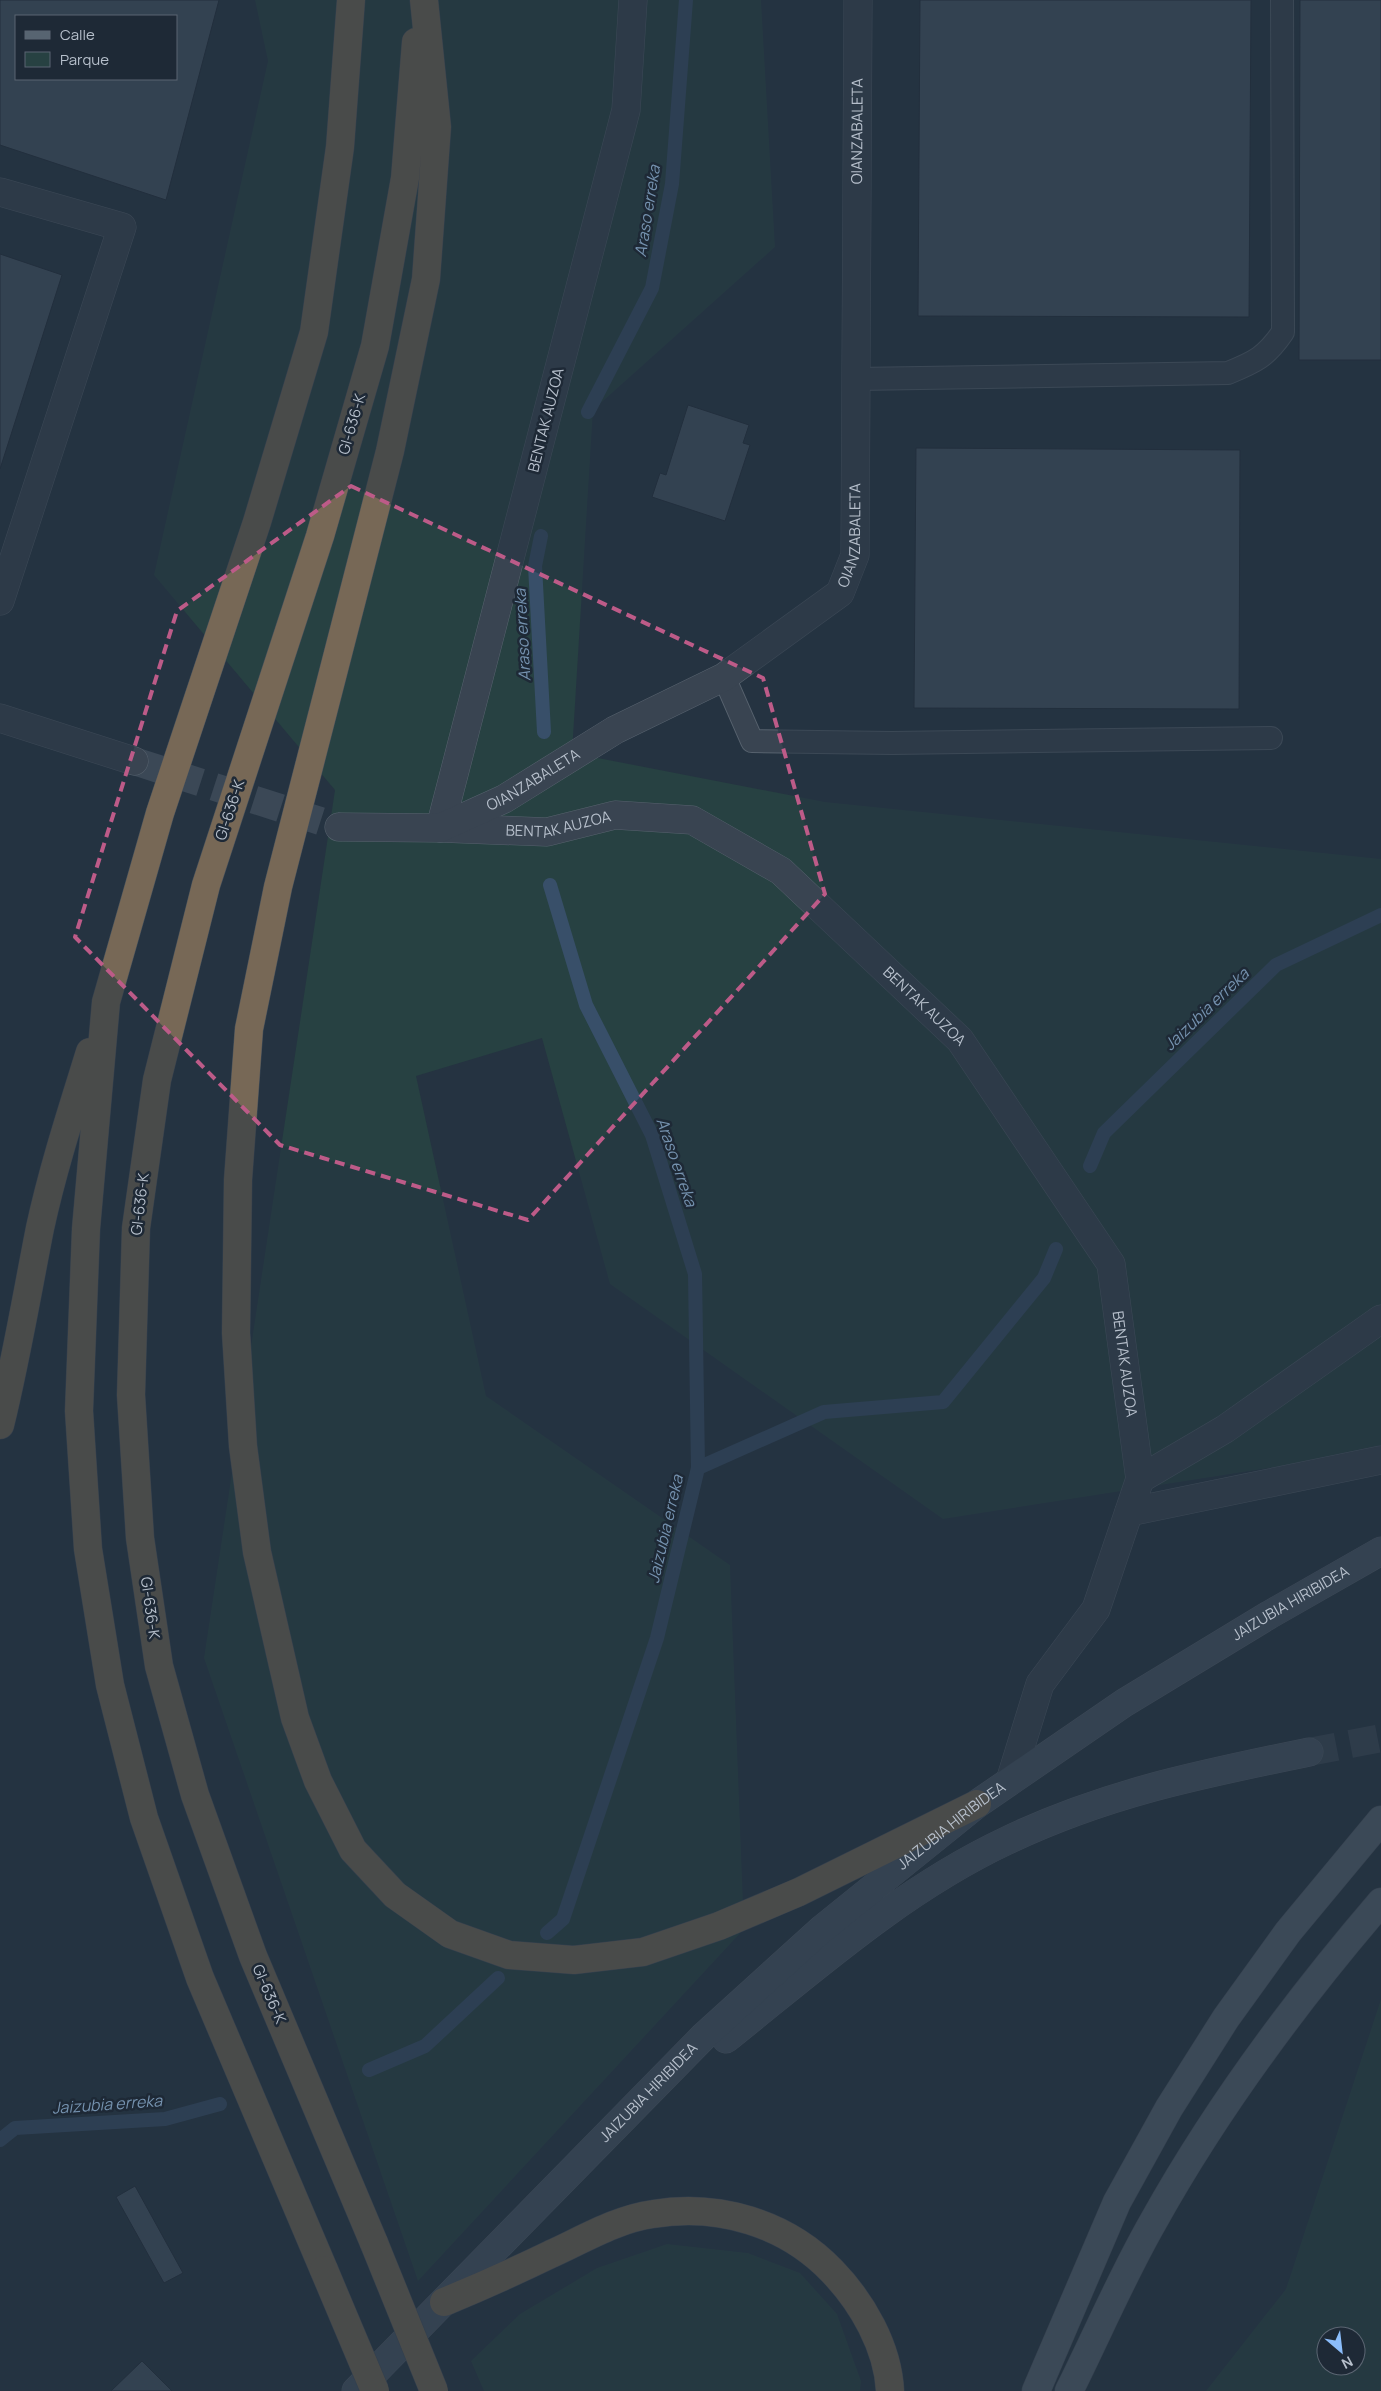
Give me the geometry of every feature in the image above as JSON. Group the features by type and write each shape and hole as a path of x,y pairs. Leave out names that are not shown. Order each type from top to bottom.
{"highway":[{"path":"0,1426 18,1353 40,1226 50,1188 160,813 257,522 314,332 340,147 351,0"},
{"name":"GI-636-K","path":"419,0 405,178 375,346 320,536 206,885 157,1080 136,1228 131,1395 140,1538 159,1666 192,1786 252,1956 374,2243 434,2391"},
{"path":"424,0 437,127 426,278 390,451 278,888 249,1029 238,1180 236,1333 243,1446 257,1552 295,1718 318,1781 353,1850 395,1895 450,1934 508,1955 574,1960 643,1952 719,1926 790,1896 977,1804"},
{"path":"106,1002 86,1230 79,1411 88,1549 110,1685 144,1818 200,1978 375,2391"},
{"path":"444,2302 509,2274 616,2223 652,2214 688,2210 724,2213 759,2223 792,2238 822,2260 847,2286 867,2317 882,2350 890,2391"}],"main road":[{"name":"JAIZUBIA HIRIBIDEA","path":"356,2391 704,2036 822,1929 977,1804 1124,1703 1269,1615 1381,1551"},
{"name":"JAIZUBIA HIRIBIDEA","path":"575,2169 716,2047 840,1948 892,1908 948,1873 1014,1837 1128,1792 1192,1776 1309,1752"},
{"path":"1036,2391 1117,2202 1169,2108 1226,2018 1288,1932 1381,1820"},
{"path":"1069,2391 1153,2222 1206,2134 1270,2041 1327,1966 1381,1902"}],"street":[{"name":"BENTAK AUZOA","path":"633,0 626,110 440,828 547,832 615,815 692,820 781,871 960,1040 1111,1264 1140,1479 1096,1608 1040,1684 1010,1781"},
{"name":"OIANZABALETA","path":"339,827 440,828 504,799 615,730 724,677 840,593 855,555 858,0"},
{"path":"0,192 122,227 0,601"},
{"path":"0,718 134,761"},
{"path":"1140,1479 1224,1429 1381,1319"},
{"path":"1129,1512 1381,1460"}],"lane":[{"path":"856,379 1228,372 1256,362 1271,350 1282,332 1282,0"},
{"path":"724,677 752,742 892,743 1271,738"}],"highlighted area":[{"path":"351,486 763,678 825,894 528,1220 280,1145 75,937 177,611"}],"green space":[{"path":"255,0 761,0 775,247 593,410 572,753 825,802 1381,859 1381,1445 1281,1466 943,1519 610,1284 542,1038 416,1076 486,1396 730,1565 744,1929 418,2281 204,1658 335,790 154,575 268,61"},
{"path":"1381,1999 1381,2391 1206,2391 1286,2289"},
{"path":"667,2244 748,2253 800,2273 837,2314 861,2381 860,2391 484,2391 471,2361 520,2314 597,2268"}],"building":[{"path":"0,0 219,0 166,200 0,145"},
{"path":"920,0 1251,0 1249,317 918,316"},
{"path":"1300,0 1381,0 1381,360 1299,360"},
{"path":"0,254 62,275 0,469"},
{"path":"688,405 749,425 743,443 750,445 725,521 652,497 660,473 666,475"},
{"path":"916,448 1240,450 1239,709 914,708"},
{"path":"135,2186 183,2273 164,2283 116,2197"},
{"path":"142,2361 172,2391 111,2391"}],"waterway":[{"name":"Araso erreka","path":"588,412 652,288 672,184 686,0"},
{"name":"Araso erreka","path":"541,536 535,566 544,732"},
{"name":"Araso erreka","path":"550,885 586,1005 652,1135 695,1274 698,1468"},
{"name":"Jaizubia erreka","path":"1090,1166 1104,1133 1276,965 1381,915"},
{"name":"Jaizubia erreka","path":"547,1933 563,1919 657,1638 698,1468 824,1412 943,1402 1044,1278 1056,1249"},
{"name":"Jaizubia erreka","path":"369,2070 425,2046 498,1978"},
{"name":"Jaizubia erreka","path":"0,2140 15,2128 165,2119 220,2104"}],"tunnel":[{"path":"134,761 339,827"},
{"path":"1309,1752 1381,1738"}]}
